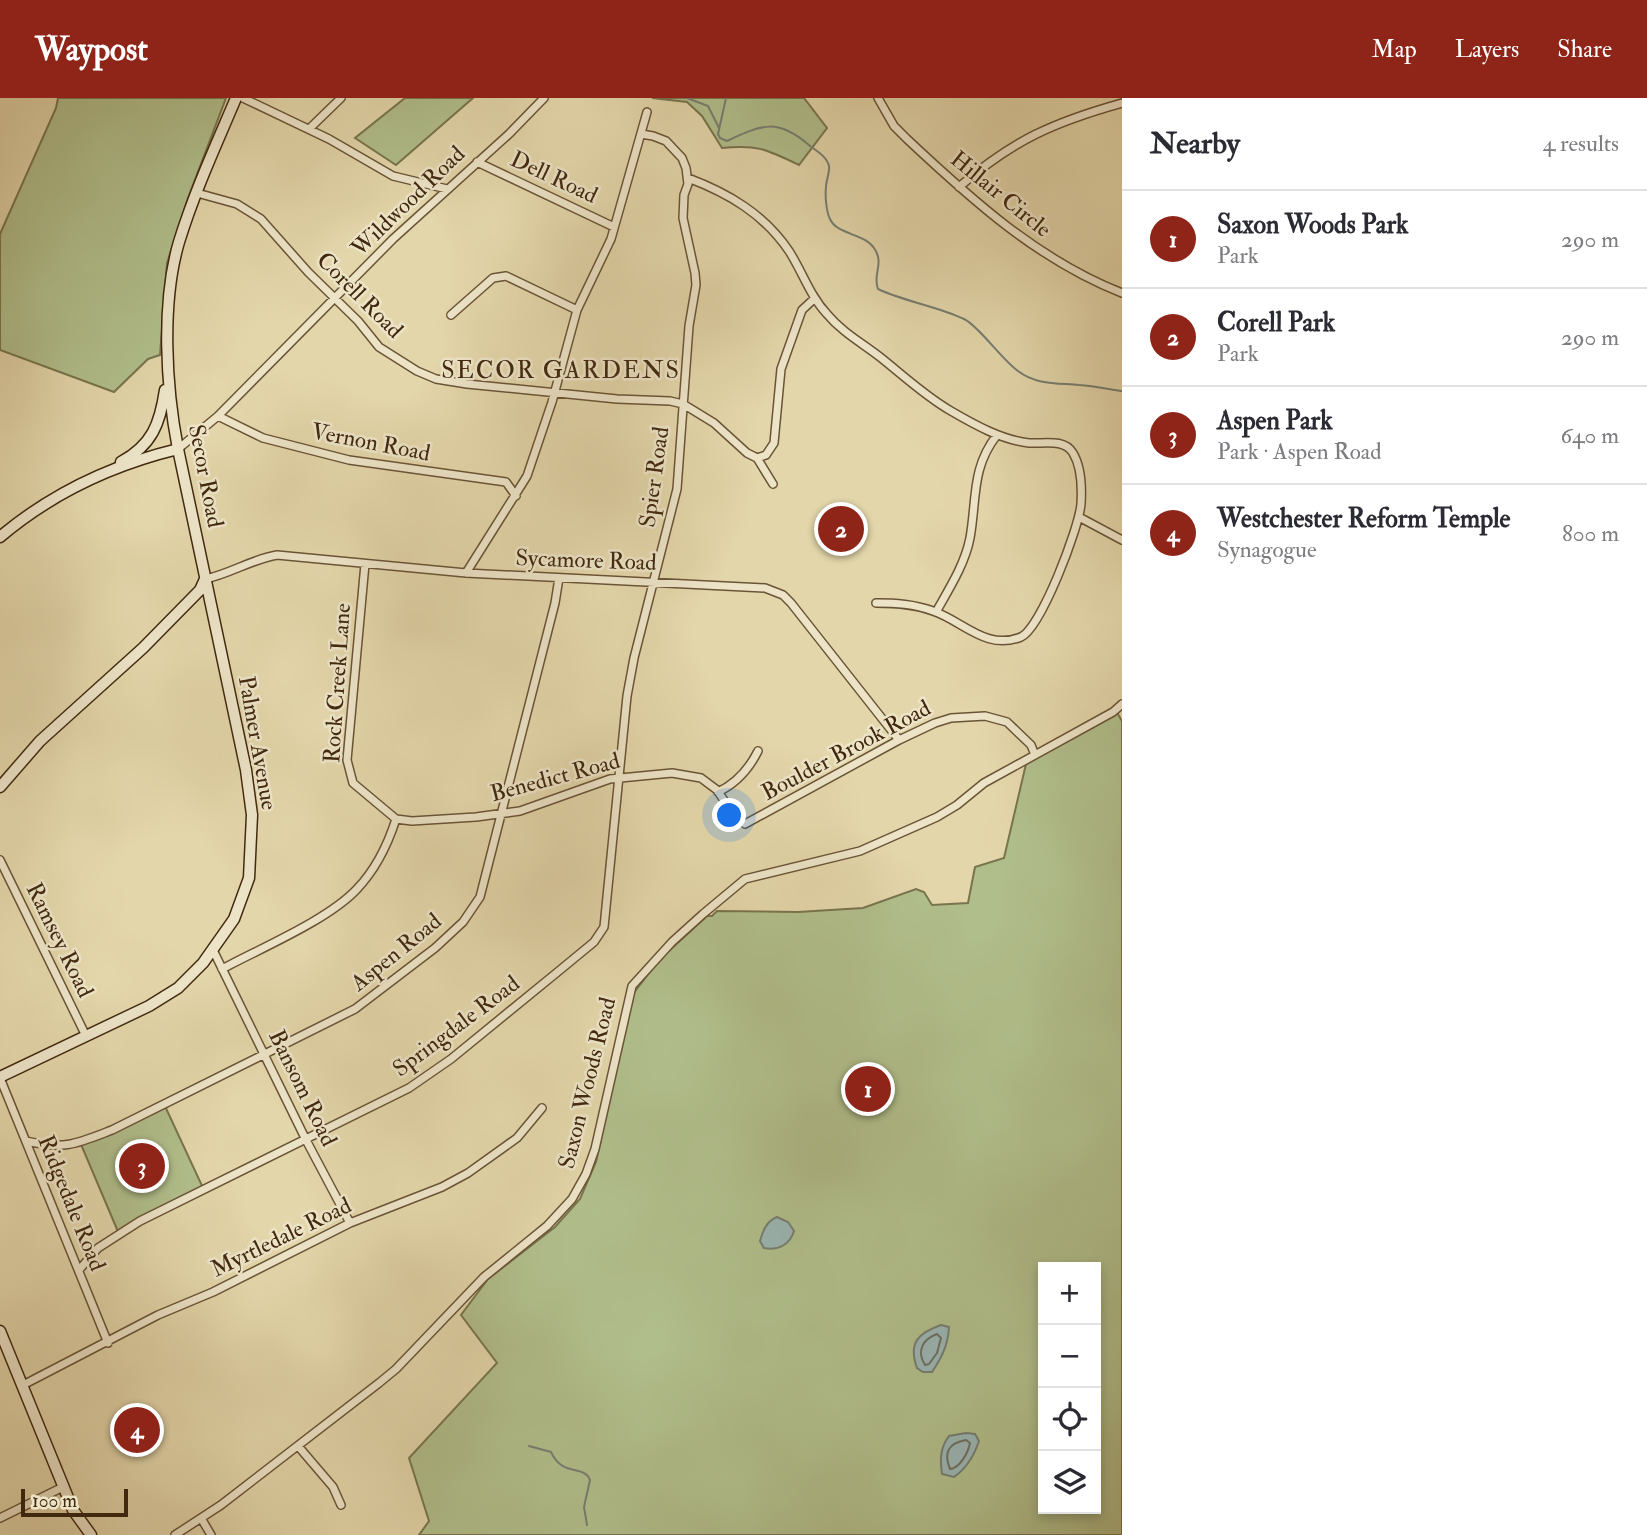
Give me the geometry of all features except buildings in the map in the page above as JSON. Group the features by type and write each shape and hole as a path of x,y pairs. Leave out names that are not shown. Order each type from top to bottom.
{"main road":[{"name":"Secor Road","path":"205,579 170,402 169,316 174,264 197,193 236,98"},
{"path":"0,537 43,504 139,452 150,439 162,405 168,366"},
{"path":"94,477 178,449"},
{"path":"0,787 40,741 143,648 200,590 205,579"},
{"name":"Palmer Avenue","path":"0,1077 131,1015 178,988 213,950 234,919 244,893 251,860 252,815 246,770 205,579"},
{"path":"0,1331 63,1487 80,1521 91,1535"}],"street":[{"path":"243,98 393,176 447,189"},
{"path":"309,130 341,98"},
{"name":"Wildwood Road","path":"178,449 218,416 393,239 544,98"},
{"name":"Hillair Circle","path":"878,98 894,126 959,187 1005,225 1050,257 1092,281 1122,293"},
{"path":"959,187 1008,149 1038,132 1069,118 1122,103"},
{"path":"466,573 516,496 534,458 577,310 614,228 647,112"},
{"path":"641,135 666,141 682,158 688,178 715,188 758,216 789,251 814,298 845,332 912,384 946,408 997,435 1017,441 1069,447 1079,468 1081,481 1079,517 1049,595 1038,619 1028,632 1021,637 1001,641 982,637 936,612 907,604 876,603"},
{"name":"Dell Road","path":"477,162 614,228"},
{"name":"Spier Road","path":"619,778 627,696 677,489 688,326 695,285 695,273 683,218 688,178"},
{"name":"Corell Road","path":"197,193 237,204 261,219 379,346 417,371 436,379 683,404 714,423 747,453 758,458 773,484"},
{"path":"451,315 493,278 500,276 506,276 577,310"},
{"path":"758,458 766,455 774,443 781,369 802,310 814,298"},
{"name":"Vernon Road","path":"218,416 263,438 309,451 400,468 506,482 516,496"},
{"path":"936,612 961,565 970,540 979,467 997,435"},
{"path":"1079,517 1122,540"},
{"name":"Sycamore Road","path":"205,579 231,573 277,555 466,573 765,588 783,595 801,615 899,740"},
{"name":"Rock Creek Lane","path":"365,564 347,760 353,783 396,818"},
{"name":"Aspen Road","path":"26,1141 54,1146 75,1145 113,1130 355,1009 435,948 463,922 480,897 526,720 559,578"},
{"name":"Saxon Woods Road","path":"175,1535 298,1447 396,1369 484,1277 547,1226 572,1199 586,1174 595,1149 632,986 672,942 725,894 745,879 860,851 937,817 984,783 1122,704"},
{"name":"Boulder Brook Road","path":"745,824 899,740 951,718 985,716 1007,722 1031,745 1035,755"},
{"path":"718,792 738,779 753,762 758,751"},
{"name":"Benedict Road","path":"396,818 412,821 500,813 543,804 619,778 651,774 687,774 701,778 718,792 734,815 745,824"},
{"name":"Springdale Road","path":"79,1270 98,1248 140,1221 410,1088 441,1066 601,934 607,919 619,778"},
{"path":"213,950 222,969 321,916 356,891 376,864 396,818"},
{"name":"Ramsey Road","path":"0,860 86,1036"},
{"name":"Bansom Road","path":"222,969 350,1223"},
{"name":"Ridgedale Road","path":"0,1077 108,1343"},
{"name":"Myrtledale Road","path":"23,1385 158,1315 213,1293 350,1223 468,1173 507,1147 542,1108"},
{"path":"298,1447 333,1487 341,1505"},
{"path":"0,1518 63,1487"},
{"path":"201,1518 211,1535"}],"green space":[{"path":"58,98 226,98 188,198 167,263 160,355 148,359 114,392 0,350 0,234"},
{"path":"405,98 473,98 396,165 355,138"},
{"path":"652,98 804,98 827,128 799,165 762,149 722,148 702,116 687,102"},
{"path":"1116,711 1122,721 1122,1535 419,1535 429,1521 409,1458 497,1363 461,1315 488,1279 555,1227 580,1199 596,1162 633,994 659,960 707,916 712,916 717,911 798,912 863,908 916,889 924,892 932,905 968,903 975,867 1004,858 1026,764"},
{"path":"164,1104 204,1190 119,1234 80,1142"}],"water":[{"path":"777,1217 788,1222 794,1231 792,1236 787,1243 779,1247 764,1248 760,1241 763,1233 768,1223"},
{"path":"941,1325 949,1327 944,1351 932,1372 923,1372 917,1368 915,1359 917,1340"},
{"path":"975,1434 979,1441 972,1457 954,1477 942,1474 941,1454 946,1440 949,1436"}],"waterway":[{"path":"687,98 708,106 719,128"},
{"path":"726,98 718,134 720,138 727,141 761,128 779,128 799,137 826,160 829,168 826,185 829,216 838,228 864,239 874,248 879,264 876,279 878,289 964,319 1012,366 1032,379 1122,391"},
{"path":"529,1446 551,1452 561,1465 587,1475 590,1480 584,1507 587,1525"}],"place":[{"name":"Corell Park","path":"841,529"},
{"name":"Saxon Woods Park","path":"868,1089"},
{"name":"Aspen Park","path":"142,1166"},
{"name":"Westchester Reform Temple","path":"137,1430"}],"district":[{"name":"SECOR GARDENS","path":"561,370"}]}
